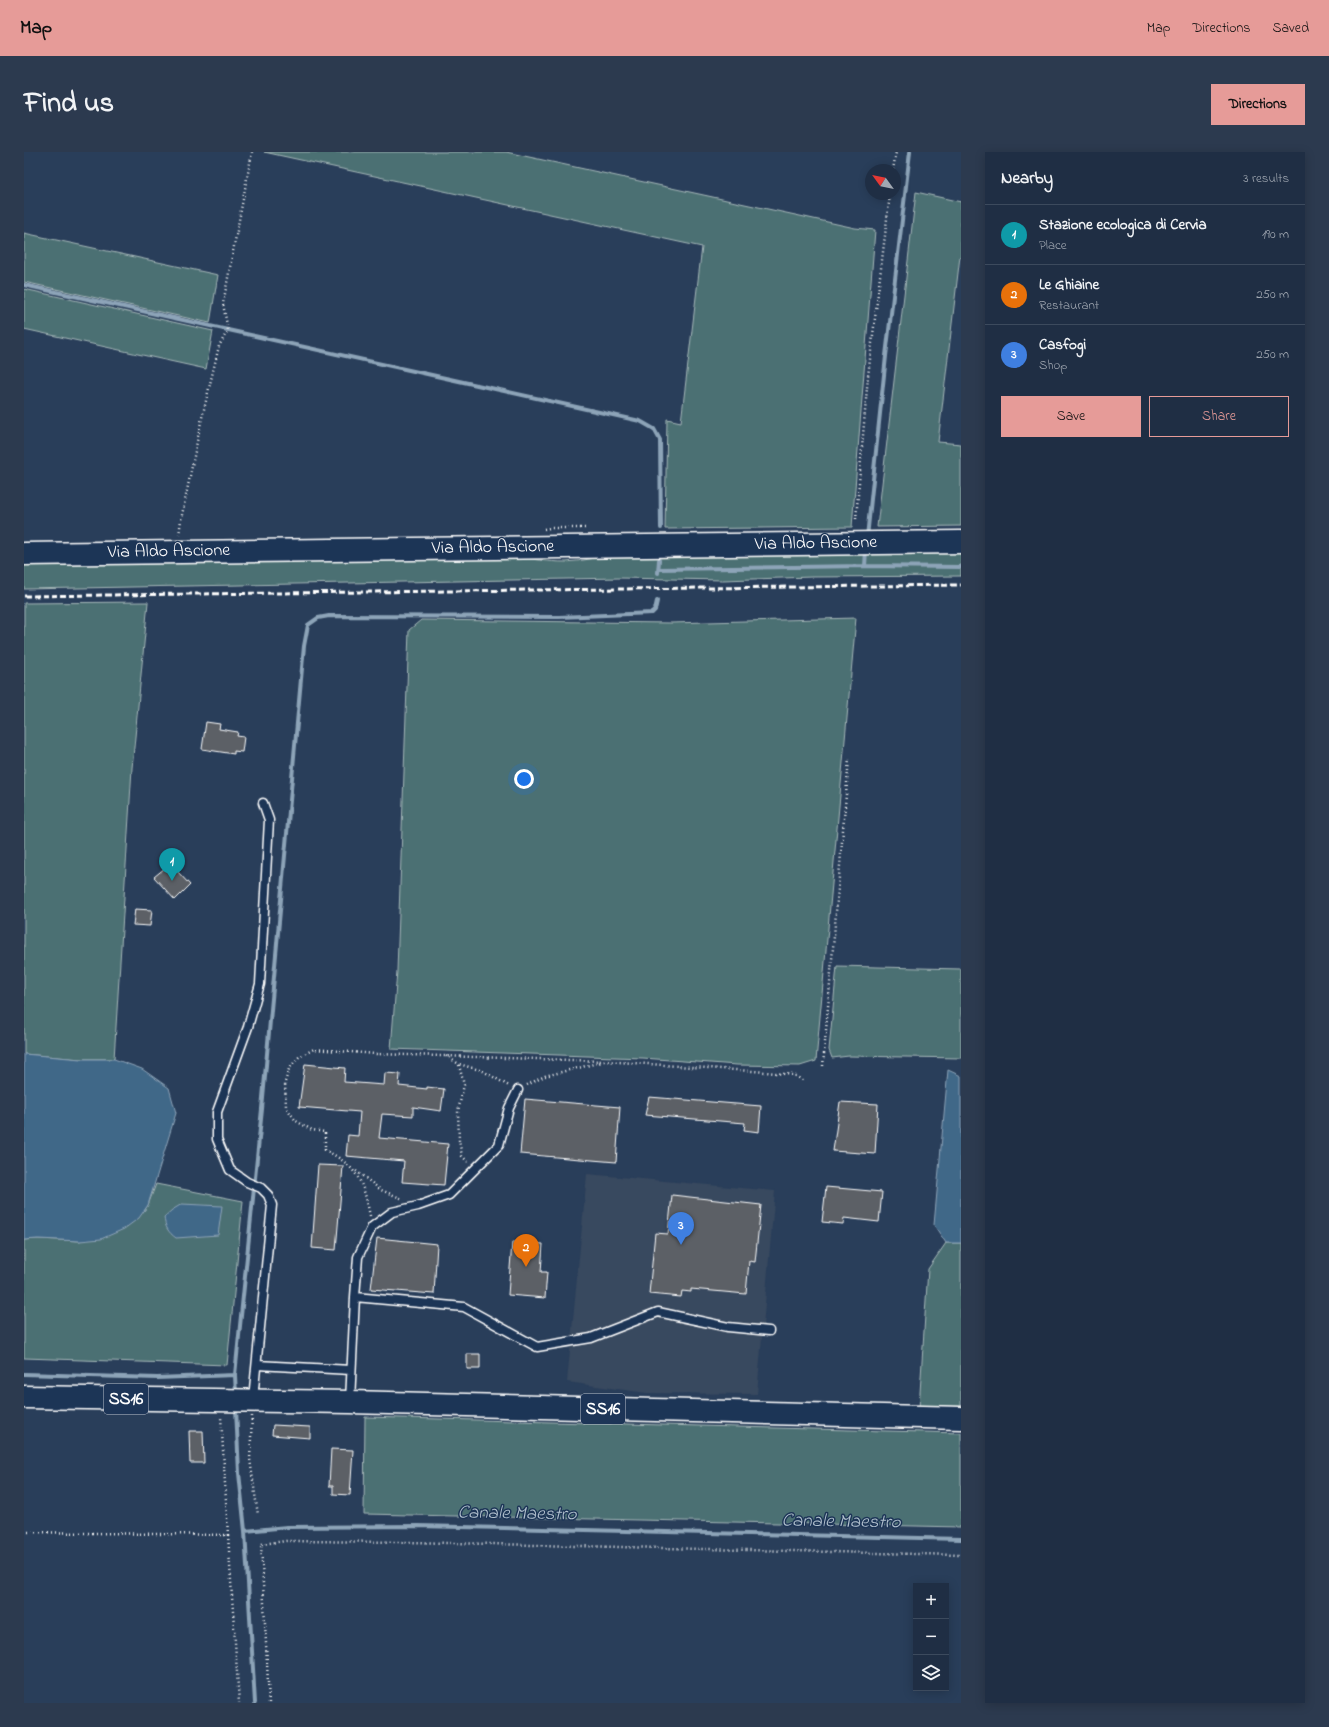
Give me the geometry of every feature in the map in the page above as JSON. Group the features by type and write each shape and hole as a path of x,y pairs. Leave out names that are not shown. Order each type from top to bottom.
{"street":[{"name":"Via Aldo Ascione","path":"24,554 961,542"},
{"name":"SS16","path":"24,1397 350,1402 961,1418"}],"lane":[{"path":"237,1400 257,1365 272,1205 268,1195 261,1188 247,1182 230,1170 217,1139 217,1112 248,1027 260,984 269,820 262,803"},
{"path":"350,1402 354,1297 358,1257 372,1227 392,1212 418,1206 449,1195 499,1145 509,1108 518,1090"},
{"path":"354,1297 464,1307 537,1347 591,1338 658,1312 728,1327 769,1331"},
{"path":"257,1365 351,1370"}],"path":[{"path":"179,539 182,512 219,346 228,330 223,304 252,152"},
{"path":"894,164 896,152"},
{"path":"856,519 869,369 889,200"},
{"path":"822,1066 849,758"},
{"path":"418,1206 381,1190 339,1157 325,1150 325,1132 312,1130 296,1121 286,1107 285,1082 289,1069 299,1057 314,1049 376,1054 604,1061 766,1072 794,1075 804,1082"},
{"path":"446,1055 458,1064 482,1071 505,1085 518,1090 545,1076 604,1061"},
{"path":"458,1064 464,1084 458,1111 459,1140 462,1156 475,1170"},
{"path":"354,1170 364,1189 372,1227"},
{"path":"237,1400 250,1459 258,1515"},
{"path":"237,1400 228,1535 238,1703"},
{"path":"24,1532 228,1535"},
{"path":"269,1703 261,1544 286,1541 407,1542 961,1555"}],"shaded area":[{"path":"24,1054 81,1059 114,1059 142,1069 169,1088 176,1113 148,1205 139,1218 124,1229 101,1239 80,1241 38,1239 24,1240"},
{"path":"948,1070 961,1076 961,1243 946,1243 934,1225"},
{"path":"587,1174 775,1191 757,1394 647,1393 567,1382"},
{"path":"182,1204 222,1206 218,1235 176,1238 173,1236 167,1229 164,1217"}],"green space":[{"path":"264,152 506,152 855,228 875,230 852,527 665,529 667,419 681,422 702,247"},
{"path":"916,192 961,202 961,256 938,442 961,444 961,526 877,527"},
{"path":"24,233 218,275 210,323 24,282"},
{"path":"24,289 213,331 206,369 24,329"},
{"path":"961,550 961,576 812,577 723,580 620,578 24,589 24,562 513,556 546,561 566,562 616,554"},
{"path":"148,602 132,768 114,1059 81,1059 24,1054 24,603"},
{"path":"856,618 816,1061 800,1066 737,1065 643,1058 391,1049 397,971 409,630 421,620 671,623"},
{"path":"837,966 961,969 961,1058 849,1056 832,1058 829,1050"},
{"path":"156,1184 243,1201 227,1365 24,1358 24,1240 38,1239 80,1241 144,1211 148,1205"},
{"path":"946,1243 961,1243 961,1409 919,1408 928,1269"},
{"path":"365,1417 961,1433 961,1527 364,1514"}],"building":[{"path":"206,722 220,724 219,729 238,732 237,736 244,737 242,752 234,751 234,754 202,749"},
{"path":"165,868 172,875 177,871 190,885 175,900 154,877"},
{"path":"135,909 152,910 150,926 133,925"},
{"path":"305,1064 345,1068 344,1082 384,1085 385,1073 400,1074 399,1086 444,1089 441,1111 413,1107 413,1116 382,1114 379,1138 448,1144 444,1185 402,1182 404,1161 346,1156 348,1135 358,1136 360,1112 299,1107"},
{"path":"649,1097 761,1106 759,1132 744,1130 745,1123 645,1115"},
{"path":"525,1099 620,1107 616,1162 520,1154"},
{"path":"840,1102 878,1104 875,1154 833,1151"},
{"path":"318,1165 343,1166 336,1250 312,1248"},
{"path":"826,1187 882,1192 879,1222 844,1218 843,1224 822,1222"},
{"path":"672,1195 761,1205 755,1262 749,1261 746,1294 691,1289 691,1292 682,1291 681,1297 649,1294 655,1233 668,1234"},
{"path":"377,1238 437,1244 434,1294 371,1289"},
{"path":"512,1242 543,1244 541,1272 547,1272 545,1298 508,1295"},
{"path":"467,1354 480,1354 480,1369 467,1369"},
{"path":"273,1425 310,1427 310,1438 272,1435"},
{"path":"189,1431 203,1431 204,1463 190,1463"},
{"path":"331,1449 353,1450 350,1495 333,1494 333,1486 329,1486"}],"waterway":[{"path":"867,537 886,356 910,152"},
{"path":"24,285 640,421 654,429 660,440 661,528"},
{"path":"659,569 865,566 866,550"},
{"path":"658,573 659,560"},
{"path":"865,566 961,567"},
{"path":"236,1395 235,1375 262,1109 304,646 308,625 318,618 329,616 559,617 652,613 655,610 657,601"},
{"path":"24,1374 157,1378 235,1375"},
{"path":"236,1408 239,1473 245,1531"},
{"name":"Canale Maestro","path":"255,1703 245,1531 287,1527 418,1526 961,1539"}],"railway":[{"path":"24,596 961,585"}],"place":[{"name":"Stazione ecologica di Cervia","path":"172,881"},
{"name":"Casfogi","path":"681,1245"},
{"name":"Le Ghiaine","path":"526,1267"}]}
